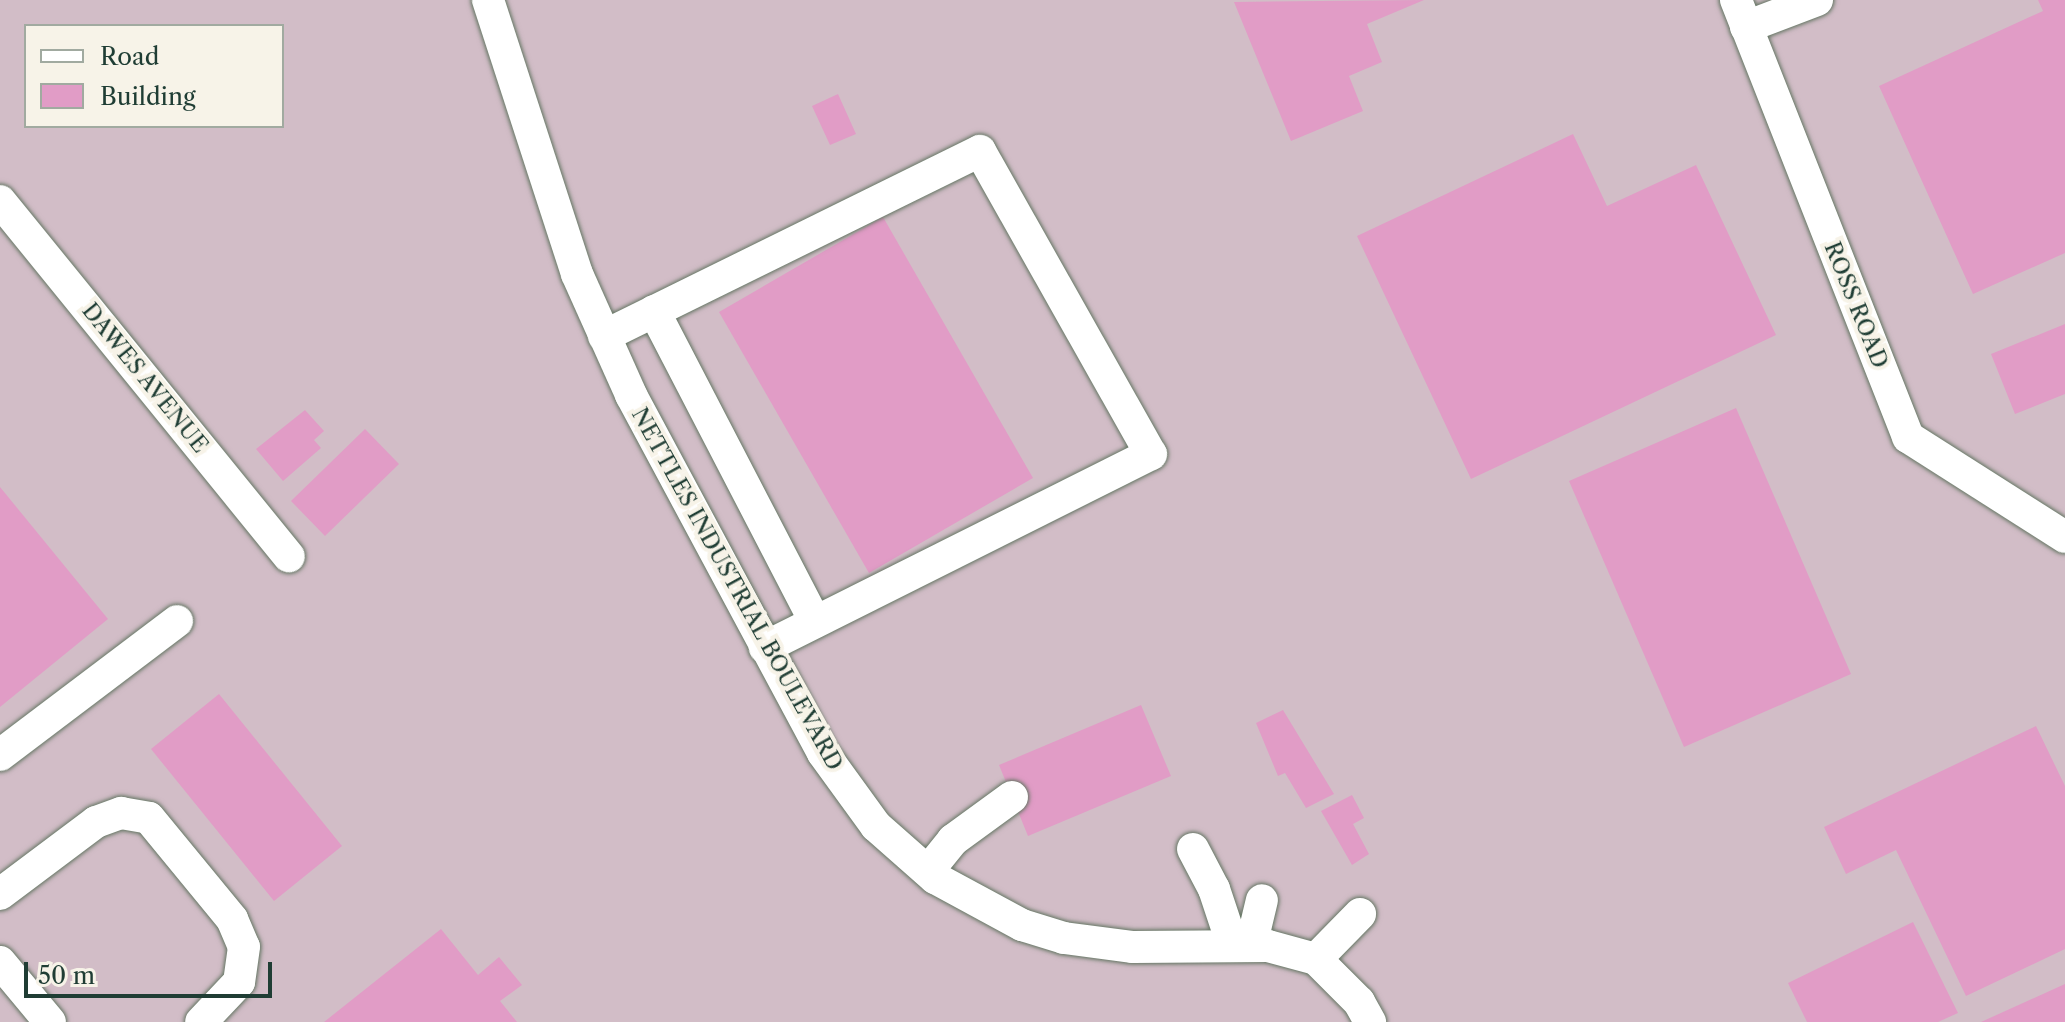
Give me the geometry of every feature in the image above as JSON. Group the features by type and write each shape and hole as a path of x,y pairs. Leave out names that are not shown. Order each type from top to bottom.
{"street":[{"name":"NETTLES INDUSTRIAL BOULEVARD","path":"488,0 577,274 604,336 823,753 876,826 928,871 1022,925 1064,938 1133,947 1242,946 1316,959"},
{"path":"1741,14 1817,0"},
{"name":"ROSS ROAD","path":"1741,14 1908,437 2065,537"},
{"path":"604,336 980,151 1151,454 765,647"},
{"name":"DAWES AVENUE","path":"0,201 289,556"},
{"path":"654,311 815,622"},
{"path":"0,755 177,621"},
{"path":"928,871 953,840 1012,797"},
{"path":"0,894 96,822 121,813 149,818 232,919 244,947 239,982 201,1022"},
{"path":"1193,849 1242,946"},
{"path":"1242,946 1262,900"},
{"path":"1360,914 1316,959 1359,1002 1370,1022"},
{"path":"0,962 50,1022"}],"shaded area":[{"path":"0,0 2065,0 2065,1022 0,1022"}],"building":[{"path":"1424,0 1367,24 1382,62 1349,76 1363,111 1291,141 1234,2"},
{"path":"2038,0 2065,0 2065,253 1973,294 1879,86 2043,11"},
{"path":"838,94 856,134 830,145 812,106"},
{"path":"1573,134 1607,206 1696,165 1776,335 1471,479 1357,236"},
{"path":"883,217 1033,478 869,573 719,312"},
{"path":"2065,324 2065,394 2015,414 1991,354"},
{"path":"1736,408 1851,674 1684,747 1569,481"},
{"path":"305,410 324,431 314,440 321,448 283,481 256,449"},
{"path":"365,429 399,464 325,536 291,501"},
{"path":"0,487 108,619 0,707"},
{"path":"219,694 342,846 274,901 151,749"},
{"path":"1141,705 1171,776 1028,836 999,765"},
{"path":"1283,710 1334,794 1306,808 1285,773 1278,776 1256,723"},
{"path":"2036,726 2065,786 2065,949 1966,996 1896,850 1846,874 1824,827"},
{"path":"1352,795 1364,818 1353,824 1369,854 1352,865 1321,811"},
{"path":"1913,922 1958,1013 1938,1022 1807,1022 1788,983"},
{"path":"441,929 478,975 499,957 522,985 500,1001 517,1022 324,1022"},
{"path":"2065,984 2065,1022 1981,1022"}]}
